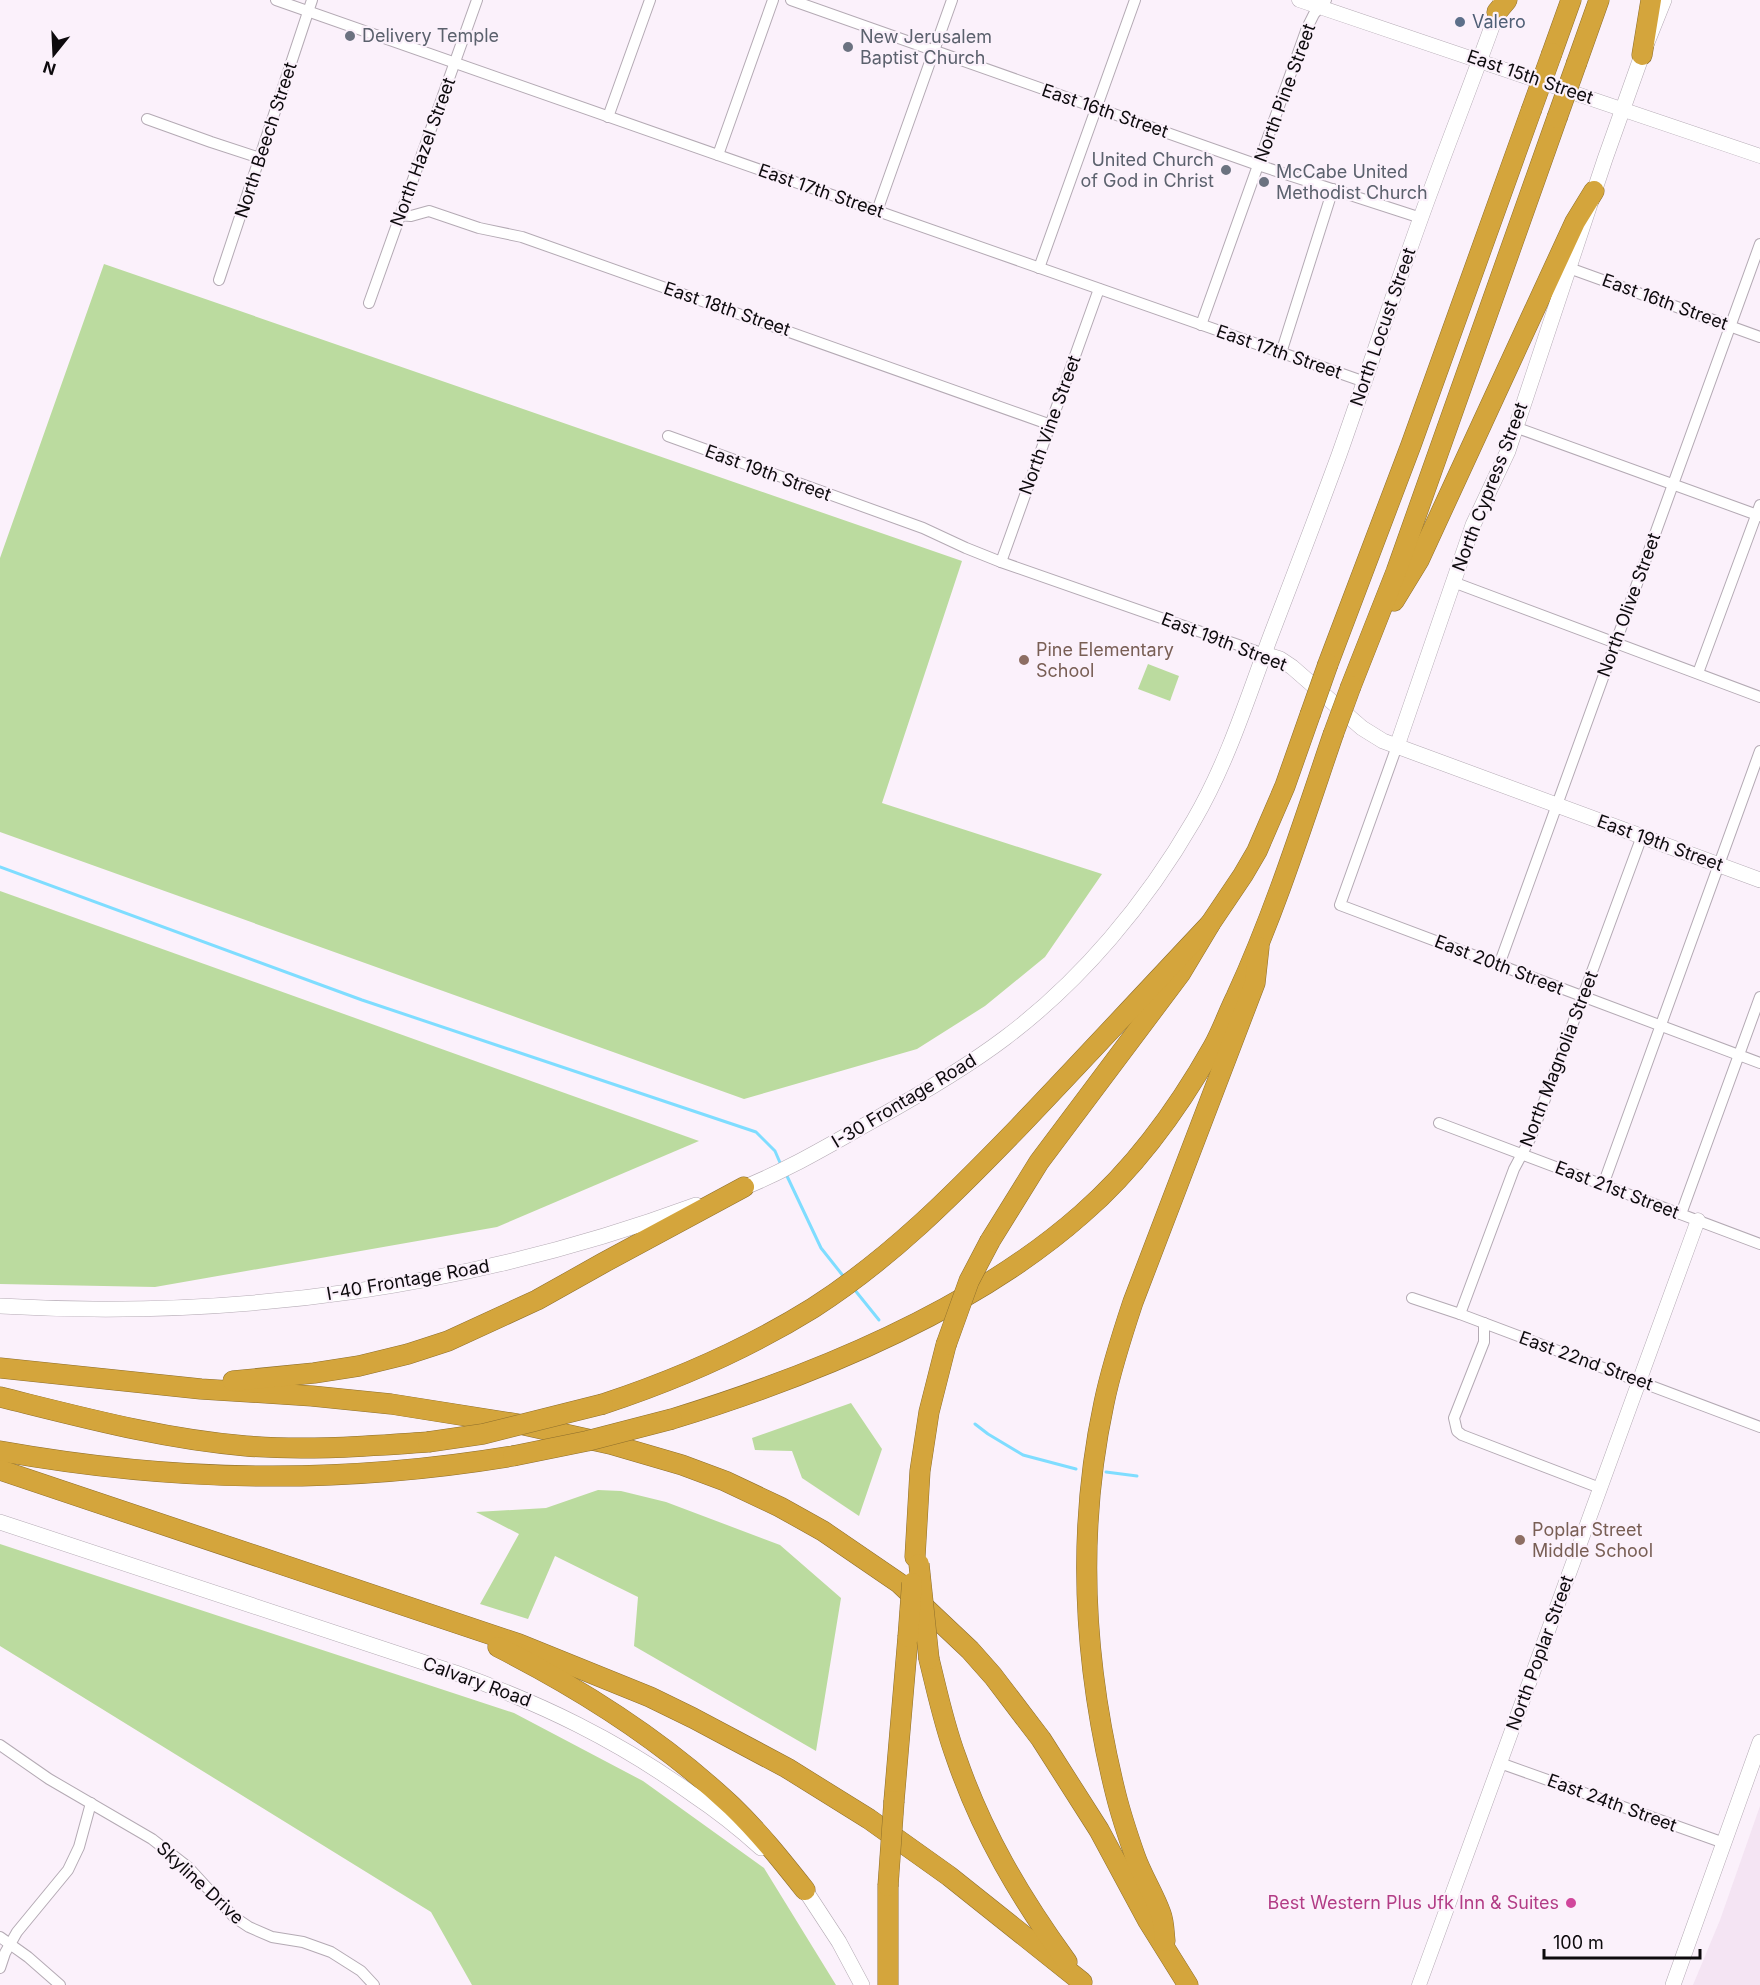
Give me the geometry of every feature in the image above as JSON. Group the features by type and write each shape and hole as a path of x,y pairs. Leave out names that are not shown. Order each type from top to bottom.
{"highway":[{"path":"888,1985 888,1886 917,1553 922,1459 929,1412 946,1345 969,1281 990,1241 1039,1162 1180,974 1257,851 1286,786 1328,664 1411,445 1571,0"},
{"path":"0,1451 116,1469 172,1474 262,1477 355,1475 426,1468 513,1456 587,1441 672,1419 760,1390 872,1344 996,1278 1055,1237 1098,1200 1127,1169 1175,1108 1213,1046 1259,947 1333,735 1396,572 1599,0"},
{"path":"1642,55 1652,0"},
{"path":"1366,645 1419,560 1575,222 1594,192"},
{"path":"0,1397 154,1433 245,1446 299,1449 428,1442 483,1434 603,1404 655,1387 749,1344 814,1307 887,1255 950,1198 1210,924"},
{"path":"1166,1946 1162,1916 1135,1857 1117,1798 1096,1702 1087,1603 1090,1498 1101,1415 1119,1346 1133,1302 1255,983 1259,947"},
{"path":"201,1389 237,1380 360,1366 448,1341 537,1300 744,1187"},
{"path":"0,1368 201,1389 312,1396 403,1406 524,1425 610,1444 682,1465 754,1493 814,1526 899,1583 970,1650 993,1676 1019,1708 1062,1771 1116,1859 1149,1921 1188,1985"},
{"path":"0,1470 519,1644 605,1678 693,1718 787,1768 912,1849 981,1900 1083,1984"},
{"path":"917,1553 929,1659 955,1755 984,1828 1020,1893 1083,1984"},
{"path":"428,1614 568,1684 674,1756 733,1807 771,1848 805,1890"}],"main road":[{"name":"North Cypress Street","path":"1397,746 1473,525 1508,451 1622,109 1664,0"},
{"name":"North Locust Street","path":"1264,654 1312,530 1421,218 1502,4"},
{"name":"East 19th Street","path":"1264,654 1280,659 1292,667 1373,736 1760,880"},
{"name":"I-30 Frontage Road","path":"798,1161 924,1093 966,1065 1033,1015 1096,954 1124,923 1153,884 1195,818 1238,724 1264,654"},
{"name":"I-40 Frontage Road","path":"0,1306 96,1310 182,1308 276,1302 442,1276 549,1252 629,1228 744,1187 798,1161"},
{"name":"Calvary Road","path":"0,1522 456,1673 558,1713 620,1746 689,1791 752,1839 805,1890 839,1942 862,1985"},
{"path":"1672,1985 1760,1742"}],"street":[{"name":"East 17th Street","path":"276,0 1365,382"},
{"name":"North Beech Street","path":"219,280 312,0"},
{"name":"North Hazel Street","path":"369,303 477,0"},
{"path":"608,117 650,0"},
{"path":"718,155 773,0"},
{"name":"East 16th Street","path":"791,0 1258,165 1421,218"},
{"path":"877,211 952,0"},
{"path":"1039,268 1135,0"},
{"name":"East 15th Street","path":"1299,0 1322,4 1760,156"},
{"name":"North Pine Street","path":"1201,325 1307,28 1322,4"},
{"path":"147,118 260,158"},
{"path":"1281,353 1333,189"},
{"name":"East 18th Street","path":"400,216 411,216 429,211 479,228 522,237 1051,425"},
{"name":"North Olive Street","path":"1499,965 1760,244"},
{"name":"East 16th Street","path":"1569,268 1760,337"},
{"name":"North Vine Street","path":"1001,562 1099,289"},
{"path":"1515,427 1673,484 1759,512 1698,673"},
{"name":"East 19th Street","path":"668,436 923,528 1001,562 1264,654"},
{"path":"1453,582 1760,697"},
{"name":"North Cypress Street","path":"1340,905 1397,746"},
{"path":"1603,1185 1760,751"},
{"name":"North Magnolia Street","path":"1460,1314 1514,1169 1532,1137 1642,836"},
{"name":"East 20th Street","path":"1340,905 1760,1063"},
{"path":"1681,1214 1760,997"},
{"name":"East 21st Street","path":"1439,1123 1760,1244"},
{"name":"North Poplar Street","path":"1419,1985 1698,1220"},
{"name":"East 22nd Street","path":"1412,1298 1760,1427"},
{"path":"1484,1323 1484,1342 1454,1418 1457,1431 1462,1435 1600,1488"},
{"name":"Skyline Drive","path":"0,1745 49,1779 138,1829 170,1852 202,1881 234,1917 249,1928 272,1937 303,1942 331,1952 361,1971 374,1985"},
{"name":"East 24th Street","path":"1500,1763 1724,1844"},
{"path":"0,1968 17,1932 68,1870 79,1847 91,1803"},
{"path":"0,1937 60,1985"}],"shaded area":[{"path":"1760,1806 1760,1985 1693,1985 1720,1920"}],"green space":[{"path":"104,264 962,561 882,803 1102,874 1045,957 985,1006 917,1049 744,1099 0,832 0,558"},
{"path":"1148,664 1179,676 1170,701 1138,689"},
{"path":"0,891 699,1141 497,1227 155,1287 0,1284"},
{"path":"851,1403 882,1449 859,1516 802,1478 792,1451 755,1450 752,1438"},
{"path":"598,1490 621,1491 666,1502 780,1545 841,1598 816,1751 634,1646 638,1597 555,1556 528,1619 480,1604 519,1534 476,1512 546,1508"},
{"path":"0,1544 514,1713 643,1781 764,1868 836,1985 472,1985 431,1912 0,1646"}],"waterway":[{"path":"0,867 362,1000 756,1132 775,1151 781,1165"},
{"path":"786,1174 821,1248 844,1277"},
{"path":"854,1289 879,1320"},
{"path":"975,1424 1023,1455 1076,1469"},
{"path":"1106,1472 1137,1476"}],"place":[{"name":"Valero","path":"1460,22"},
{"name":"Delivery Temple","path":"350,36"},
{"name":"New Jerusalem Baptist Church","path":"848,47"},
{"name":"United Church of God in Christ","path":"1226,170"},
{"name":"McCabe United Methodist Church","path":"1264,182"},
{"name":"Pine Elementary School","path":"1024,660"},
{"name":"Poplar Street Middle School","path":"1520,1540"},
{"name":"Best Western Plus Jfk Inn & Suites","path":"1571,1903"}]}
